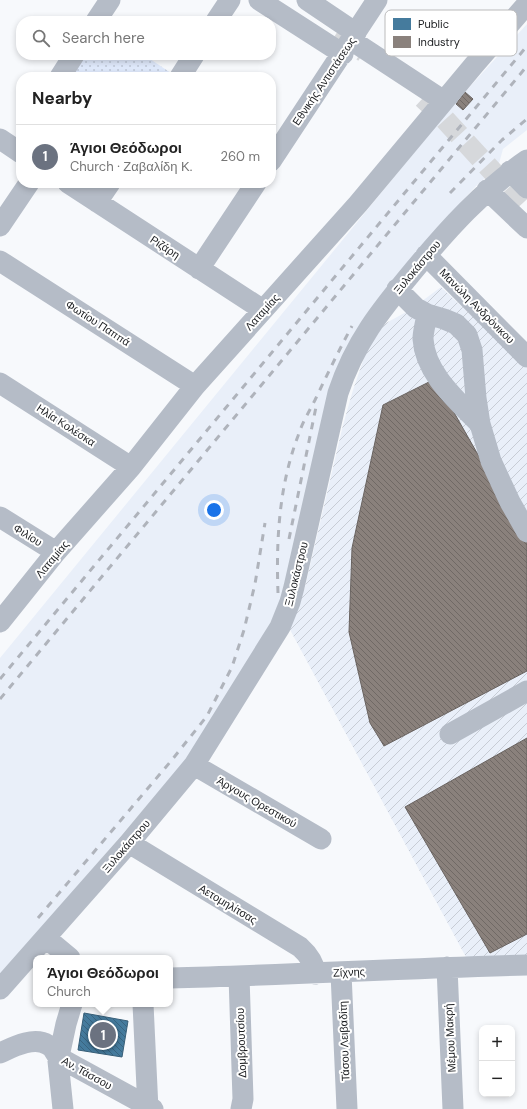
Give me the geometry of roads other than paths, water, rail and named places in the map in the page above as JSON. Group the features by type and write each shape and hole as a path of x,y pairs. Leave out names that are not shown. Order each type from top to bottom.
{"street":[{"path":"99,16 110,0"},
{"path":"219,16 230,0"},
{"path":"259,0 346,40"},
{"path":"283,0 444,101"},
{"path":"307,0 346,40"},
{"name":"Εθνικής Αντιστάσεως","path":"276,153 346,40 377,0"},
{"name":"Λαταμίας","path":"517,16 527,4"},
{"name":"Λαταμίας","path":"0,622 56,552 127,472 195,386 358,204 483,56"},
{"path":"63,72 71,60"},
{"path":"183,72 191,60"},
{"path":"519,166 527,188"},
{"name":"Ξυλοκάστρου","path":"0,989 129,843 194,765 280,627 286,612 294,586 335,404 342,382 362,338 398,289 468,208 519,166"},
{"path":"0,226 26,188"},
{"name":"Ριζάρη","path":"76,188 263,310"},
{"path":"97,202 107,188"},
{"path":"199,269 253,188"},
{"path":"488,190 527,228"},
{"name":"Μανώλη Ανδρόνικου","path":"426,255 527,357"},
{"name":"Φωτίου Παππά","path":"0,260 195,386"},
{"path":"398,289 416,308 427,314 444,318 456,324 467,335 472,350 480,424 491,461 510,502 527,532"},
{"path":"427,314 423,338 428,360 434,372 480,424"},
{"name":"Ηλία Κολέσκα","path":"0,383 127,472"},
{"name":"Ηλία Κολέσκα","path":"0,398 127,472"},
{"name":"Φιλίου","path":"0,517 56,552"},
{"path":"450,734 527,691"},
{"name":"Άργους Ορεστικού","path":"194,765 321,838"},
{"name":"Αετομηλίτσας","path":"129,843 306,952 314,964 316,974"},
{"path":"46,938 66,955"},
{"name":"Ζίχνης","path":"173,978 316,974 447,967 527,965"},
{"name":"Μέμου Μακρή","path":"447,967 453,1109"},
{"name":"Τάσου Λειβαδίτη","path":"341,972 347,1109"},
{"name":"Δομβρουτσίου","path":"239,976 243,1092 241,1109"},
{"path":"63,1109 58,1057 71,1007"},
{"path":"143,1007 150,1108"},
{"name":"Αν. Τάσσου","path":"0,1053 25,1044 37,1042 50,1045 58,1057 150,1108"}],"tunnel":[{"path":"336,34 364,52"},
{"path":"423,98 438,112 527,209"}],"railway":[{"path":"0,679 527,46"},
{"path":"0,699 527,66"},
{"path":"450,193 502,140 527,119"},
{"path":"278,593 278,533 280,513 292,455 304,422 352,326"},
{"path":"289,539 316,407"},
{"path":"38,918 171,761 207,716 232,667 244,630 255,584 265,523"}],"place":[{"name":"Άγιοι Θεόδωροι","path":"103,1035"}]}
